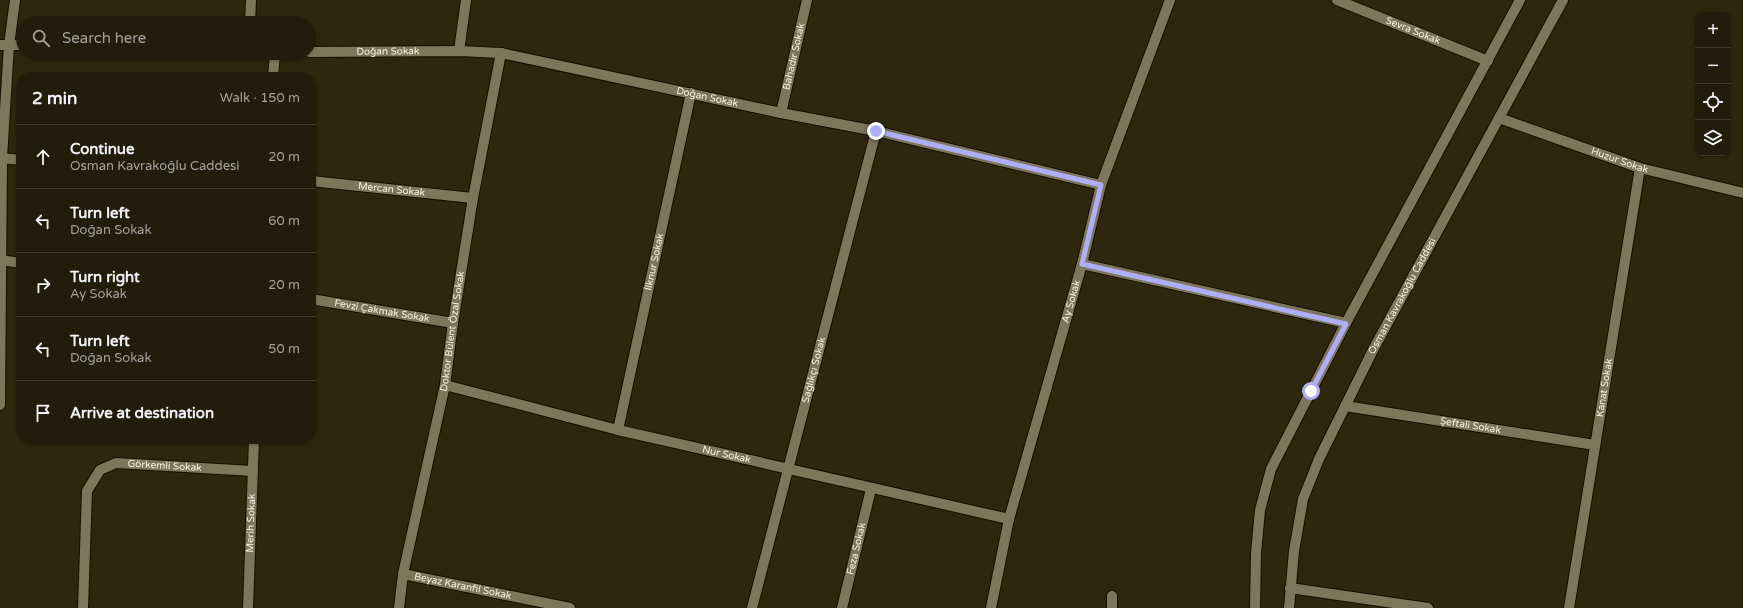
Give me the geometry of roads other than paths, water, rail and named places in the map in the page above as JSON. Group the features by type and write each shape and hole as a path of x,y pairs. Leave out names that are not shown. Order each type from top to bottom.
{"street":[{"path":"0,405 1,158 4,45 15,0"},
{"path":"250,16 251,0"},
{"path":"459,51 466,0"},
{"name":"Bahadır Sokak","path":"781,113 807,0"},
{"name":"Ay Sokak","path":"991,608 1009,519 1082,264 1101,185 1170,0"},
{"name":"Sevra Sokak","path":"1338,0 1488,61"},
{"path":"1255,608 1256,553 1260,510 1271,468 1346,324 1520,0"},
{"name":"Osman Kavrakoğlu Caddesi","path":"1289,608 1294,551 1303,498 1319,459 1380,336 1563,0"},
{"path":"4,45 16,45"},
{"name":"Doğan Sokak","path":"316,52 459,51 501,53 781,113 876,131 1101,185"},
{"name":"Doktor Bülent Özal Sokak","path":"399,608 403,574 445,384 473,198 501,53"},
{"path":"273,72 274,60"},
{"name":"İlknur Sokak","path":"618,430 692,93"},
{"name":"Huzur Sokak","path":"1499,118 1640,168 1743,193"},
{"name":"Sağlıkçı Sokak","path":"752,608 876,131"},
{"path":"1,158 16,160"},
{"name":"Kanat Sokak","path":"1569,608 1640,168"},
{"name":"Mercan Sokak","path":"316,182 473,198"},
{"path":"1,260 16,262"},
{"path":"1082,264 1346,324"},
{"name":"Fevzi Çakmak Sokak","path":"316,300 453,323"},
{"name":"Nur Sokak","path":"445,384 618,430 871,489 1009,519"},
{"name":"Şeftali Sokak","path":"1345,406 1595,445"},
{"name":"Merih Sokak","path":"248,608 254,444"},
{"name":"Görkemli Sokak","path":"83,608 87,491 100,470 116,463 253,471"},
{"name":"Feza Sokak","path":"842,608 871,489"},
{"name":"Beyaz Karanfil Sokak","path":"403,574 570,608"},
{"path":"1290,588 1428,608"},
{"path":"1112,596 1112,608"}]}
